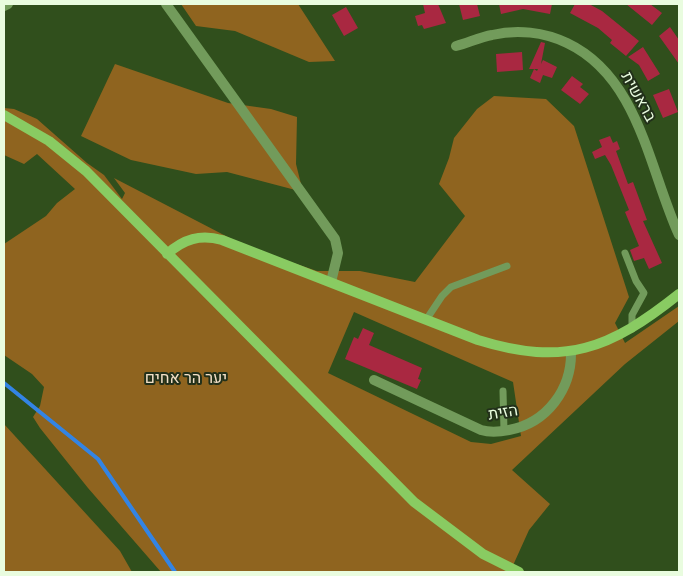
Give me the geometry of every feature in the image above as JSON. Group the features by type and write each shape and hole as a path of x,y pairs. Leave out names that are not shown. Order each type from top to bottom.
{"main road":[{"path":"4,115 30,129 68,155 414,502 483,554 518,572"},
{"path":"167,254 190,239 214,237 505,349 531,353 572,351 600,344 632,329 679,294"}],"street":[{"path":"4,6 8,4"},
{"path":"166,4 335,239 338,253 331,282"},
{"name":"בראשית","path":"456,46 493,35 525,32 554,37 579,48 600,66 618,88 633,113 679,235"},
{"name":"הזית","path":"374,380 483,431 504,431 531,422 556,402 569,377 572,351"}],"lane":[{"path":"625,253 636,281 644,293 632,315 632,329"},
{"path":"426,320 442,296 451,287 507,266"},
{"path":"503,391 504,431"}],"green space":[{"path":"181,4 298,4 335,61 309,62 235,31 196,26"},
{"path":"115,64 228,103 271,109 297,117 296,164 303,192 227,172 196,174 131,160 81,136"},
{"name":"יער הר אחים","path":"494,96 546,99 574,126 629,297 615,323 625,343 679,306 679,321 625,364 512,470 550,504 529,530 510,572 161,572 88,488 33,417 40,406 44,387 32,374 4,355 4,244 46,216 57,203 75,189 37,154 24,164 4,155 4,108 14,109 37,119 87,163 104,175 122,199 125,193 114,178 249,248 317,271 360,271 415,282 465,216 439,184 454,138 477,109","holes":["354,312 513,382 521,436 491,444 471,442 328,373"]},
{"path":"4,424 120,551 132,572 4,572"}],"building":[{"path":"423,4 438,4 446,23 424,29 422,25 418,26 415,16 425,13"},
{"path":"459,4 477,4 480,16 463,20"},
{"path":"499,4 552,4 550,14 523,9 501,14"},
{"path":"575,4 589,4 602,11 639,41 626,56 610,43 612,40 598,28 570,13"},
{"path":"626,4 650,4 662,13 652,25"},
{"path":"346,7 358,28 344,36 332,15"},
{"path":"670,27 679,40 679,64 659,36"},
{"path":"541,42 545,43 541,64 543,60 557,67 552,78 543,75 540,83 530,78 534,69 529,69"},
{"path":"643,47 660,74 648,81 639,65 628,57"},
{"path":"522,52 523,70 497,72 496,54"},
{"path":"572,76 583,84 580,87 589,94 580,104 561,90"},
{"path":"669,89 678,112 663,118 653,95"},
{"path":"610,136 613,143 617,141 620,149 616,151 628,184 633,182 647,220 643,221 662,263 649,269 644,258 634,261 630,250 639,246 625,212 629,210 611,165 605,155 595,159 592,152 602,147 599,140"},
{"path":"363,328 374,333 369,345 422,368 418,379 421,380 417,389 345,359 354,337 358,339"}],"waterway":[{"path":"4,383 98,459 175,572"}]}
